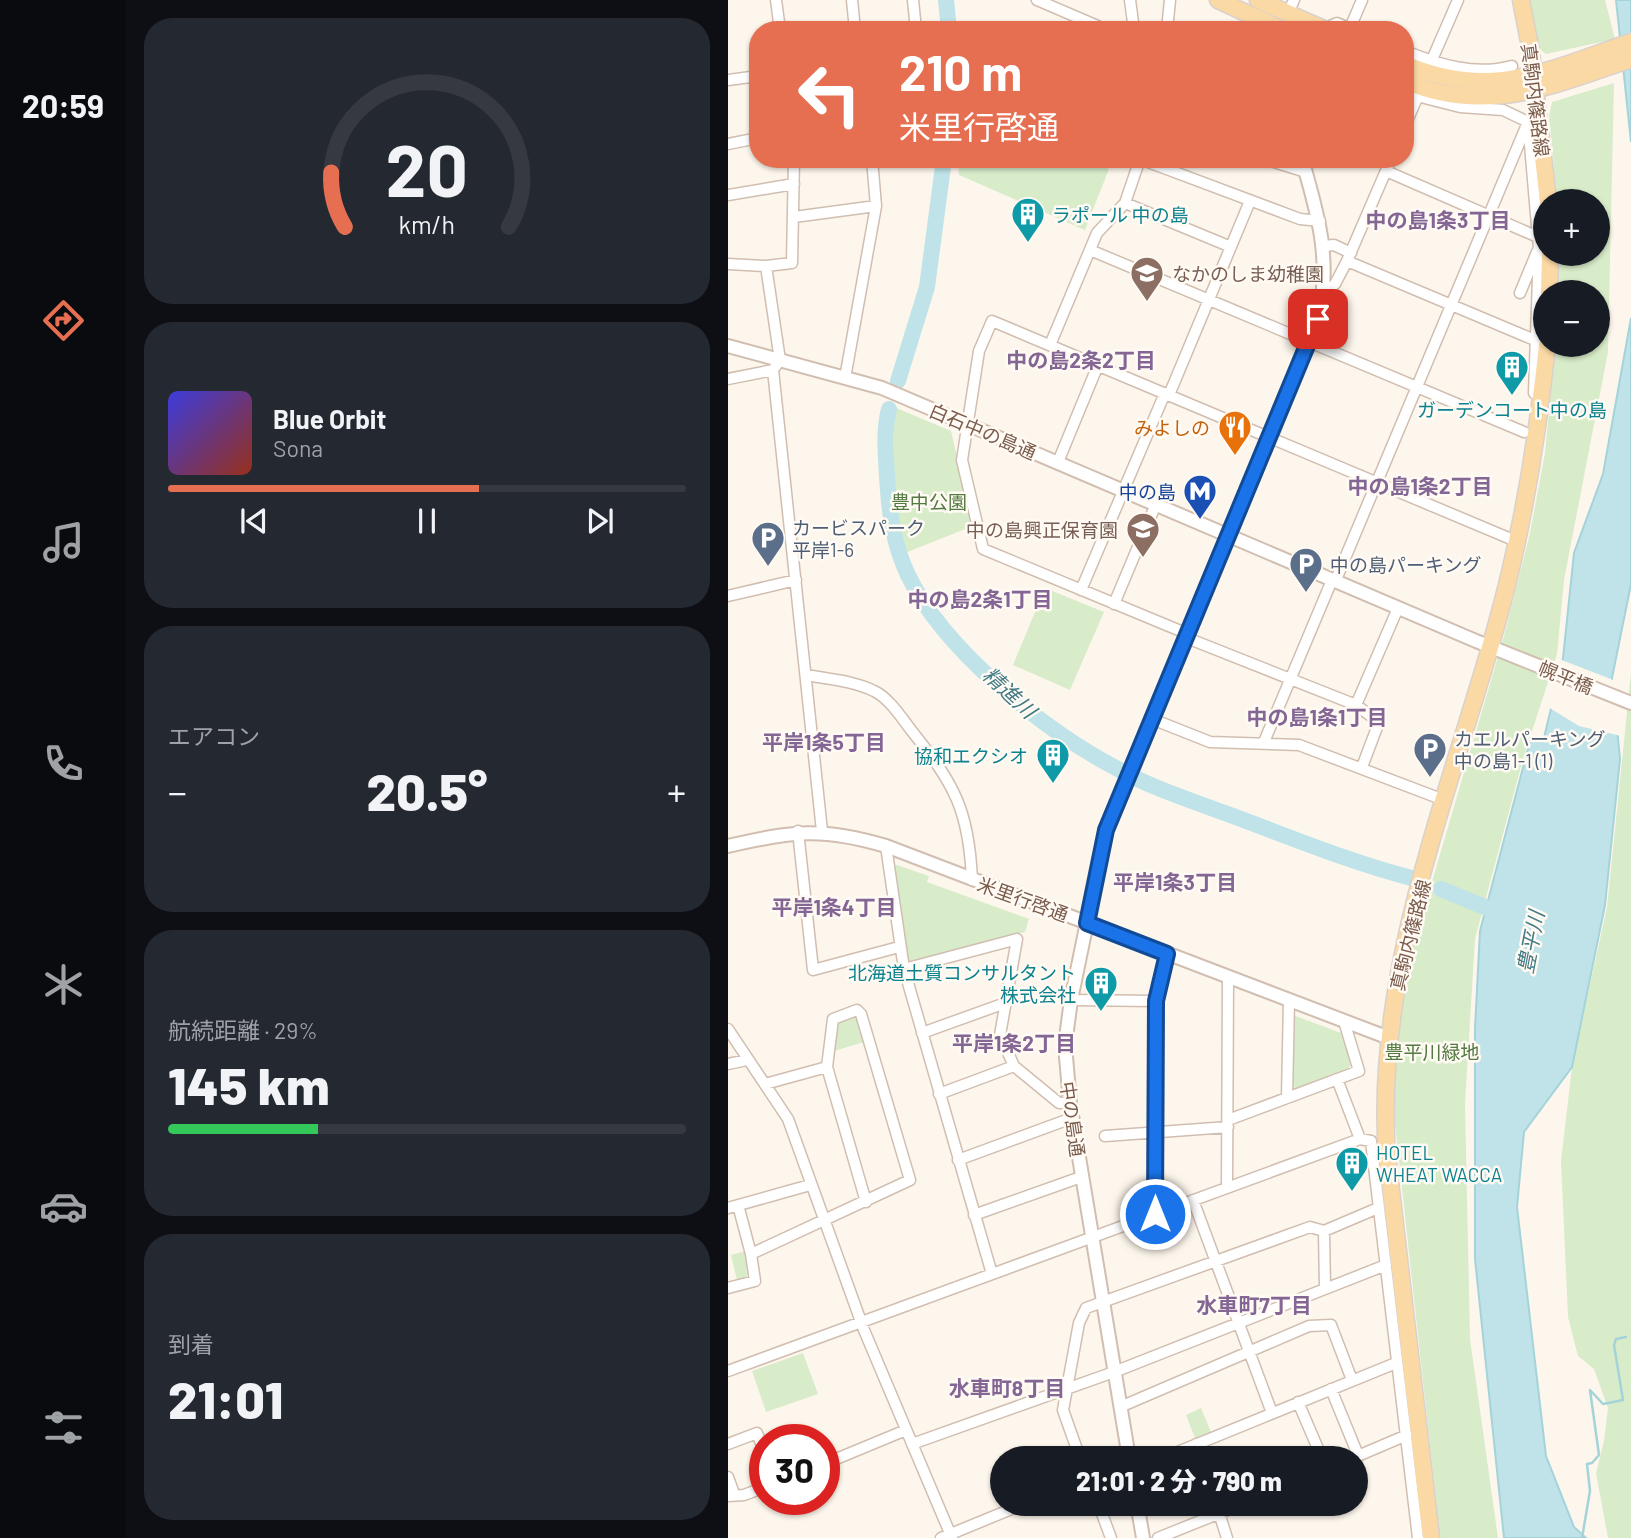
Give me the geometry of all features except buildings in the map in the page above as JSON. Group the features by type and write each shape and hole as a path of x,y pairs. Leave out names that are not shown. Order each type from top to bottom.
{"main road":[{"path":"1217,0 1254,21"},
{"path":"1256,0 1291,7 1313,21"},
{"name":"真駒内篠路線","path":"1521,0 1541,81 1547,189"},
{"path":"1414,67 1472,83 1541,81 1631,42"},
{"path":"1414,84 1446,94 1471,98 1631,59"},
{"name":"真駒内篠路線","path":"1431,1538 1386,1144 1385,1078 1398,965 1495,649 1527,497 1541,357"}],"street":[{"path":"776,0 779,21"},
{"path":"852,0 855,21"},
{"path":"913,0 915,21"},
{"path":"1037,0 1086,21"},
{"path":"1130,0 1133,21"},
{"path":"1168,21 1170,0"},
{"path":"1256,0 1260,21"},
{"path":"1355,21 1362,0"},
{"path":"1431,62 1458,0"},
{"path":"1414,55 1431,62 1463,69 1500,72 1512,65"},
{"path":"728,80 749,77"},
{"path":"1414,97 1460,107 1503,107 1528,122"},
{"path":"1414,105 1417,98"},
{"path":"1264,742 1377,482 1528,122"},
{"path":"1528,122 1534,189"},
{"path":"728,144 749,140"},
{"path":"728,264 766,266 792,263 794,168"},
{"path":"845,378 876,206 873,168"},
{"path":"1050,345 1097,233 1125,202 1137,168"},
{"path":"1164,168 1300,219 1320,221"},
{"path":"1305,168 1324,246 1324,293 1310,343 1152,719 1210,742 1299,745 1436,797"},
{"path":"1324,293 1335,284 1349,257 1387,168"},
{"path":"1386,171 1533,235"},
{"path":"728,195 794,184"},
{"path":"1082,590 1250,201"},
{"path":"1125,202 1231,247"},
{"path":"794,218 876,206"},
{"path":"1324,246 1334,245 1349,257 1450,305 1533,339"},
{"path":"1090,250 1524,432"},
{"path":"766,266 822,831"},
{"path":"1520,293 1535,266"},
{"path":"1362,767 1379,722 1356,705 983,549 962,460 979,351 992,321 1511,539"},
{"name":"白石中の島通","path":"728,346 777,365 882,388 1333,581"},
{"path":"1534,393 1540,357"},
{"path":"728,379 777,365"},
{"path":"1058,462 1098,365"},
{"path":"1114,604 1156,504"},
{"path":"728,594 796,580"},
{"name":"幌平橋","path":"1333,581 1631,703"},
{"path":"1356,705 1398,608"},
{"path":"806,675 875,691 893,707 941,768 959,800 970,840 972,880"},
{"name":"中の島通","path":"1127,1446 1090,1238 1070,1103 1065,1045 1071,1000 1106,830 1152,719"},
{"path":"798,831 813,970 899,947"},
{"name":"米里行啓通","path":"728,846 798,831 822,831 887,846 1389,1038"},
{"path":"887,846 904,969 992,1274"},
{"path":"904,969 1017,939 1008,1002 1000,1035 1014,1066 1059,1103 1070,1103"},
{"path":"1155,1214 1156,1001 1167,954"},
{"path":"1227,1186 1228,977"},
{"path":"1071,1000 1156,1001"},
{"path":"1287,1098 1289,1000"},
{"path":"922,1033 1008,1002"},
{"path":"751,1254 823,1223 866,1202 909,1180 861,1014 857,1010 833,1019 827,1067 866,1202"},
{"path":"1105,1136 1228,1124 1359,1071 1343,1021"},
{"path":"728,1029 788,1119 823,1223 948,1537 996,1516"},
{"path":"728,1064 747,1060"},
{"path":"940,1094 1014,1066"},
{"path":"765,1084 827,1067"},
{"path":"1337,1079 1360,1139"},
{"path":"958,1160 1072,1118"},
{"path":"728,1371 1227,1186 1360,1139 1371,1141 1418,1538"},
{"path":"975,1215 1081,1177"},
{"path":"728,1288 755,1281 751,1254 733,1206 810,1185"},
{"path":"1193,1200 1272,1413"},
{"path":"1075,1446 1063,1413 1082,1312 1310,1227 1324,1231 1378,1208"},
{"path":"1324,1231 1325,1289"},
{"path":"912,1444 1114,1372 1386,1265"},
{"path":"1120,1407 1309,1326 1331,1325 1352,1380"},
{"path":"1191,1446 1396,1363"},
{"path":"1331,1389 1352,1446"},
{"path":"1298,1402 1317,1446"},
{"path":"840,1457 906,1430"},
{"path":"1368,1452 1407,1435"},
{"path":"728,1444 749,1436"},
{"path":"728,1477 731,1495 749,1493"},
{"path":"1103,1516 1111,1538"},
{"path":"1139,1516 1143,1538"},
{"path":"1158,1538 1214,1516"},
{"path":"1220,1516 1227,1538"}],"green space":[{"path":"1529,0 1605,0 1615,39 1546,54 1538,48"},
{"name":"豊平川緑地","path":"1614,83 1610,262 1610,189 1556,189 1549,116 1552,102"},
{"path":"959,168 1109,169 1085,230 959,175"},
{"name":"豊平川緑地","path":"1558,266 1610,266 1610,280 1559,280"},
{"name":"豊平川緑地","path":"1554,357 1607,357 1564,580 1557,654 1523,759 1475,939 1465,1104 1470,1339 1498,1538 1440,1538 1395,1124 1395,1057 1402,984 1504,636 1530,533 1545,453"},
{"name":"豊中公園","path":"894,407 951,431 973,526 905,553 892,511"},
{"path":"1045,588 1104,612 1070,690 1013,665"},
{"path":"1631,673 1631,1538 1608,1538 1596,1473 1608,1408 1594,1369 1578,1356 1568,1317 1561,1161 1572,1067 1607,907"},
{"path":"894,866 929,876 927,882 1029,919 1025,932 907,962"},
{"path":"1293,1015 1341,1033 1351,1063 1349,1068 1297,1088 1293,1087"},
{"path":"852,1016 857,1019 864,1042 834,1051 837,1024"},
{"path":"746,1251 747,1277 737,1280 731,1255"},
{"path":"803,1353 818,1394 766,1412 752,1371"},
{"path":"1201,1408 1211,1432 1195,1438 1186,1415"}],"water":[{"path":"1616,0 1631,0 1631,142"},
{"name":"豊平川","path":"1631,318 1631,584 1612,678 1620,759 1605,905 1572,1067 1524,1132 1517,1207 1546,1456 1574,1527 1586,1538 1504,1538 1475,1259 1475,1028 1480,931 1530,741 1543,742 1563,658 1574,553 1603,474"}],"pier":[{"path":"1559,659 1616,681 1621,736 1579,726 1548,707"}],"waterway":[{"name":"精進川","path":"946,0 948,21"},
{"name":"精進川","path":"898,381 927,287 943,168"},
{"name":"精進川","path":"889,409 885,435 888,490 893,527 903,563 924,603 971,659 998,685 1028,710 1088,752 1148,784 1331,853 1415,879"},
{"name":"精進川","path":"1441,889 1504,915"},
{"path":"1582,1538 1590,1491 1587,1464 1592,1463 1599,1455 1590,1390 1603,1404 1623,1400 1614,1345 1616,1339 1626,1337"}],"place":[{"name":"ラポール 中の島","path":"1028,244"},
{"name":"なかのしま幼稚園","path":"1147,303"},
{"name":"ガーデンコート中の島","path":"1512,397"},
{"name":"みよしの","path":"1235,457"},
{"name":"中の島","path":"1200,521"},
{"name":"中の島興正保育園","path":"1143,559"},
{"name":"カービスパーク 平岸1-6","path":"768,568"},
{"name":"中の島パーキング","path":"1306,594"},
{"name":"カエルパーキング 中の島1-1 (1)","path":"1430,779"},
{"name":"協和エクシオ","path":"1053,785"},
{"name":"北海道土質コンサルタント 株式会社","path":"1101,1013"},
{"name":"HOTEL WHEAT WACCA","path":"1352,1193"}],"district":[{"name":"中の島1条3丁目","path":"1438,219"},
{"name":"中の島2条2丁目","path":"1081,359"},
{"name":"中の島1条2丁目","path":"1420,485"},
{"name":"中の島2条1丁目","path":"980,598"},
{"name":"中の島1条1丁目","path":"1317,716"},
{"name":"平岸1条5丁目","path":"824,741"},
{"name":"平岸1条3丁目","path":"1175,881"},
{"name":"平岸1条4丁目","path":"834,906"},
{"name":"平岸1条2丁目","path":"1014,1042"},
{"name":"水車町7丁目","path":"1254,1304"},
{"name":"水車町8丁目","path":"1007,1387"}],"route":[{"path":"1155,1214 1156,1001 1167,954 1087,923 1106,830 1307,352 1318,319"}]}
